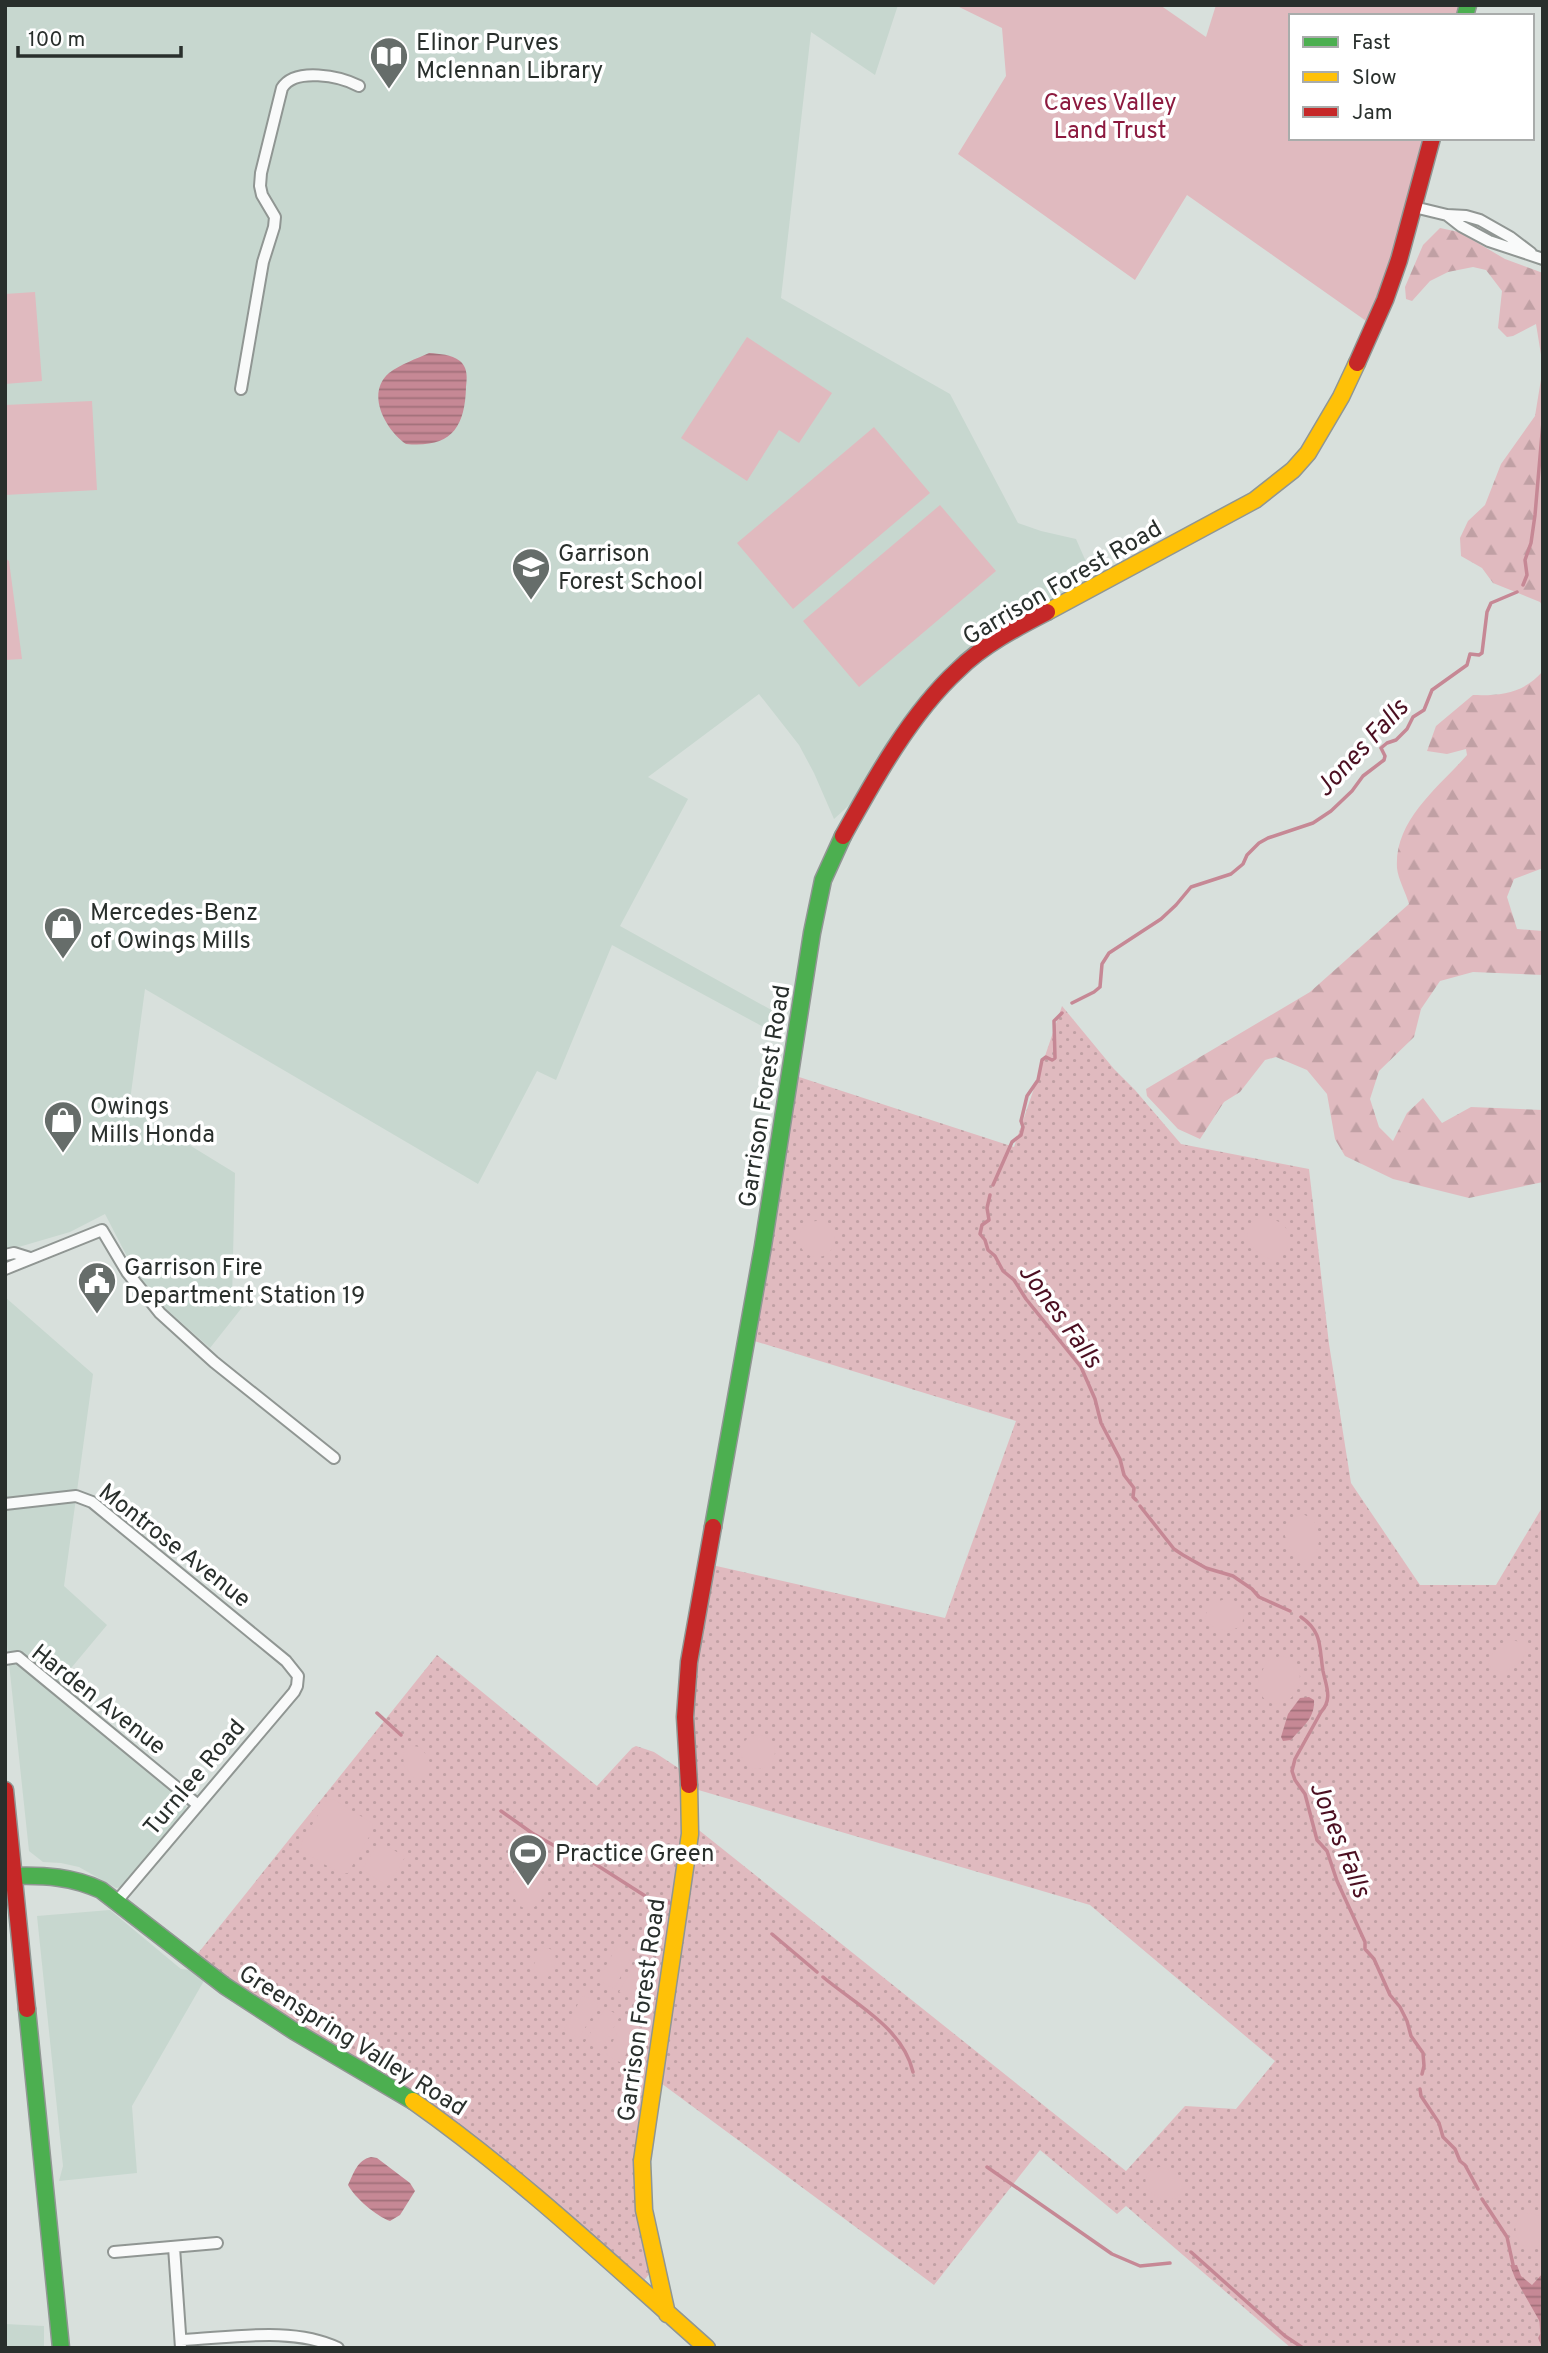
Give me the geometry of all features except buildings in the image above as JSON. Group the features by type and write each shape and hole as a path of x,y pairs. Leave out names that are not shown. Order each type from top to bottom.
{"main road":[{"name":"Garrison Forest Road","path":"667,2314 643,2210 642,2161 690,1834 686,1688 823,880 841,839 871,785 928,701 957,670 995,641 1021,626 1255,500 1293,470 1320,436 1341,397 1385,299 1399,260 1431,140"},
{"path":"5,1790 8,1876 61,2348"},
{"name":"Greenspring Valley Road","path":"8,1876 49,1875 77,1880 101,1890 225,1986 294,2031 401,2092 460,2134 533,2194 707,2348"}],"street":[{"path":"241,389 264,262 274,227 275,217 262,195 260,186 282,88 287,80 295,77 335,77 359,86"},
{"path":"1414,207 1447,215 1489,242 1531,253 1543,259"},
{"path":"5,1269 102,1230 127,1272 160,1313 214,1362 334,1458"},
{"path":"5,1255 30,1258"},
{"name":"Montrose Avenue","path":"5,1504 76,1496 92,1502 286,1661 298,1676"},
{"name":"Harden Avenue","path":"5,1659 18,1657 198,1805"},
{"name":"Turnlee Road","path":"117,1901 294,1692 298,1676"},
{"path":"114,2252 217,2243"},
{"path":"174,2247 181,2344 298,2336 326,2342 338,2348"}],"shaded area":[{"name":"Garrison Forest School","path":"5,5 898,5 875,75 811,32 781,298 950,394 1018,523 1076,539 1094,580 973,650 857,798 834,819 799,745 759,694 648,777 688,799 620,926 784,1017 782,1037 612,945 556,1080 537,1071 478,1184 145,989 129,1108 235,1173 232,1298 244,1305 210,1348 149,1290 133,1268 105,1214 70,1232 5,1251"},
{"path":"429,353 453,357 464,367 467,380 462,414 458,425 444,439 434,443 406,444 386,421 381,411 379,391 389,373"},
{"path":"5,1297 93,1374 64,1586 107,1625 52,1691 177,1794 186,1807 184,1813 123,1887 116,1888 79,1867 43,1862 29,1851 5,1626"},
{"path":"1309,1697 1314,1700 1310,1718 1291,1740 1283,1741 1281,1737 1288,1714 1300,1698"},
{"path":"110,1910 181,1969 191,1970 205,1979 132,2106 137,2173 59,2181 63,2166 37,1916"},
{"path":"371,2157 377,2158 410,2183 415,2191 400,2215 390,2221 366,2206 348,2185 359,2164"},
{"path":"1510,2265 1517,2265 1521,2276 1532,2285 1543,2273 1543,2322 1540,2322"},
{"path":"5,2324 44,2326 44,2348 5,2348"}],"green space":[{"name":"Caves Valley Land Trust","path":"955,5 1160,5 1206,37 1216,5 1462,5 1460,14 1289,14 1289,140 1426,140 1395,259 1369,323 1187,195 1135,280 958,154 1006,76 1002,28"},
{"path":"1440,228 1459,232 1505,259 1543,273 1543,367 1536,324 1507,337 1498,328 1502,291 1486,270 1473,267 1448,272 1430,281 1412,301 1406,299 1405,287 1423,245"},
{"path":"35,292 42,381 5,384 5,294"},
{"path":"747,337 832,393 799,443 779,430 747,481 681,438"},
{"path":"1543,367 1543,607 1540,602 1493,583 1482,568 1461,556 1460,538 1468,521 1485,505 1501,464 1535,416"},
{"path":"92,401 97,490 5,495 5,405"},
{"path":"874,427 930,493 793,609 737,543"},
{"path":"940,505 996,571 859,687 803,621"},
{"path":"5,558 9,561 22,659 5,660"},
{"path":"1543,671 1543,868 1514,879 1507,897 1517,929 1543,931 1543,975 1473,972 1440,981 1421,1009 1414,1037 1379,1071 1370,1099 1379,1127 1393,1141 1407,1113 1423,1098 1442,1123 1471,1107 1543,1110 1543,1182 1469,1198 1393,1179 1345,1156 1335,1139 1327,1094 1307,1070 1276,1057 1265,1060 1240,1092 1224,1102 1200,1139 1178,1129 1147,1096 1146,1089 1310,992 1409,904 1397,868 1403,835 1420,806 1467,755 1466,749 1447,754 1427,751 1436,726 1473,695 1493,695 1520,689"},
{"path":"1062,1006 1181,1144 1309,1169 1329,1344 1351,1483 1420,1585 1496,1585 1543,1506 1543,2348 1291,2348 1126,2206 1117,2214 1040,2150 934,2285 650,2075 650,2273 642,2283 528,2181 195,1957 437,1655 597,1786 636,1746 654,1752 692,1777 690,1694 712,1565 945,1618 1016,1421 751,1340 796,1076 1014,1147","holes":["695,1789 1090,1905 1275,2061 1236,2109 1185,2106 1126,2171 695,1827"]},
{"path":"1259,1218 1277,1221 1287,1230 1289,1244 1279,1260 1263,1256 1247,1236 1251,1223"},
{"path":"817,1221 830,1226 835,1239 830,1252 817,1257 804,1252 799,1239 804,1226"},
{"path":"1303,1514 1314,1520 1319,1542 1315,1557 1306,1560 1291,1548 1284,1531 1291,1519"},
{"path":"1227,1598 1238,1602 1244,1613 1242,1626 1227,1632 1208,1624 1205,1616 1210,1605"},
{"path":"1514,1640 1525,1645 1523,1658 1512,1668 1499,1671 1493,1669 1488,1664 1494,1652"},
{"path":"1280,1656 1290,1658 1298,1665 1300,1679 1291,1698 1274,1704 1260,1693 1258,1680 1267,1661"},
{"path":"758,1735 770,1740 775,1752 770,1764 758,1769 746,1764 741,1752 746,1740"},
{"path":"409,1745 419,1747 427,1756 430,1772 427,1776 414,1778 404,1766 403,1754"},
{"path":"333,1799 372,1823 373,1830 348,1873 341,1874 302,1851 301,1843 327,1800"},
{"path":"379,1841 405,1857 388,1886 362,1870"},
{"name":"Practice Green","path":"527,1865 541,1873 546,1886 541,1900 528,1910 518,1905 510,1889 514,1873 519,1867"},
{"path":"617,1946 633,1954 614,1989 598,1980"},
{"path":"548,1948 554,1951 556,1959 553,1974 544,1979 538,1977 532,1968 541,1951"},
{"path":"638,1957 653,1966 634,2000 619,1992"},
{"path":"583,1995 599,2004 579,2038 564,2029"},
{"path":"605,2008 620,2016 601,2051 585,2042"},
{"path":"625,2019 641,2028 621,2063 606,2054"},
{"path":"1160,2167 1173,2171 1182,2181 1183,2190 1177,2198 1162,2200 1147,2190 1147,2175"},
{"path":"1529,2213 1543,2217 1543,2244 1534,2248 1521,2243 1515,2230 1521,2217"}],"waterway":[{"name":"Jones Falls","path":"1523,585 1527,575 1525,560 1531,543 1535,515 1543,422"},
{"name":"Jones Falls","path":"1072,1003 1100,987 1102,964 1109,953 1161,919 1191,887 1231,874 1243,864 1247,855 1259,843 1313,823 1331,811 1363,776 1384,760 1381,748 1396,740 1407,729 1413,717 1424,710 1432,690 1467,665 1470,654 1482,653 1487,612 1491,603 1517,592"},
{"name":"Jones Falls","path":"993,1185 1012,1142 1021,1135 1021,1121 1027,1096 1038,1080 1042,1060 1046,1057 1052,1060 1055,1058 1054,1021 1062,1013"},
{"name":"Jones Falls","path":"990,1195 987,1208 989,1220 982,1225 980,1234 1003,1271 1014,1280 1081,1367 1095,1399 1101,1423 1120,1459 1124,1475 1134,1488 1133,1497 1136,1500"},
{"name":"Jones Falls","path":"1140,1506 1174,1549 1206,1568 1233,1576 1259,1597 1290,1611"},
{"name":"Jones Falls","path":"1301,1617 1317,1635 1328,1697 1295,1759 1292,1771 1305,1794 1317,1840 1327,1851 1337,1881 1365,1942 1365,1949 1374,1959 1390,1995 1407,2021 1411,2036 1423,2053 1422,2074"},
{"path":"377,1713 401,1735"},
{"path":"501,1811 532,1833 581,1861"},
{"path":"592,1862 650,1899 670,1903"},
{"path":"772,1934 817,1972"},
{"path":"823,1977 889,2030 908,2056 913,2072"},
{"name":"Jones Falls","path":"1420,2089 1421,2096 1439,2123 1443,2137 1455,2149 1478,2189"},
{"path":"987,2167 1112,2254 1140,2266 1170,2263"},
{"name":"Jones Falls","path":"1482,2199 1507,2237 1514,2269"},
{"path":"1191,2252 1285,2336 1303,2348"},
{"name":"Jones Falls","path":"1541,2318 1540,2338 1543,2345"}],"traffic: fast":[{"path":"1466,14 1468,5"},
{"path":"713,1527 763,1246 812,933 823,880 843,836"},
{"path":"14,1876 59,1878 101,1890 225,1986 294,2031 413,2101"},
{"path":"27,2009 61,2348"}],"traffic: slow":[{"path":"1047,612 1255,500 1293,470 1308,453 1341,397 1357,363"},
{"path":"667,2314 644,2210 642,2161 690,1834 689,1785"},
{"path":"413,2101 527,2189 707,2348"}],"traffic: jam":[{"path":"1357,363 1385,300 1399,260 1431,140"},
{"path":"843,836 894,748 941,687 989,645 1047,612"},
{"path":"689,1785 685,1717 689,1662 713,1527"},
{"path":"5,1790 27,2009"}],"place":[{"name":"Elinor Purves Mclennan Library","path":"389,90"},
{"name":"Garrison Forest School","path":"531,601"},
{"name":"Mercedes-Benz of Owings Mills","path":"63,960"},
{"name":"Owings Mills Honda","path":"63,1154"},
{"name":"Garrison Fire Department Station 19","path":"97,1315"},
{"name":"Practice Green","path":"528,1887"}]}
